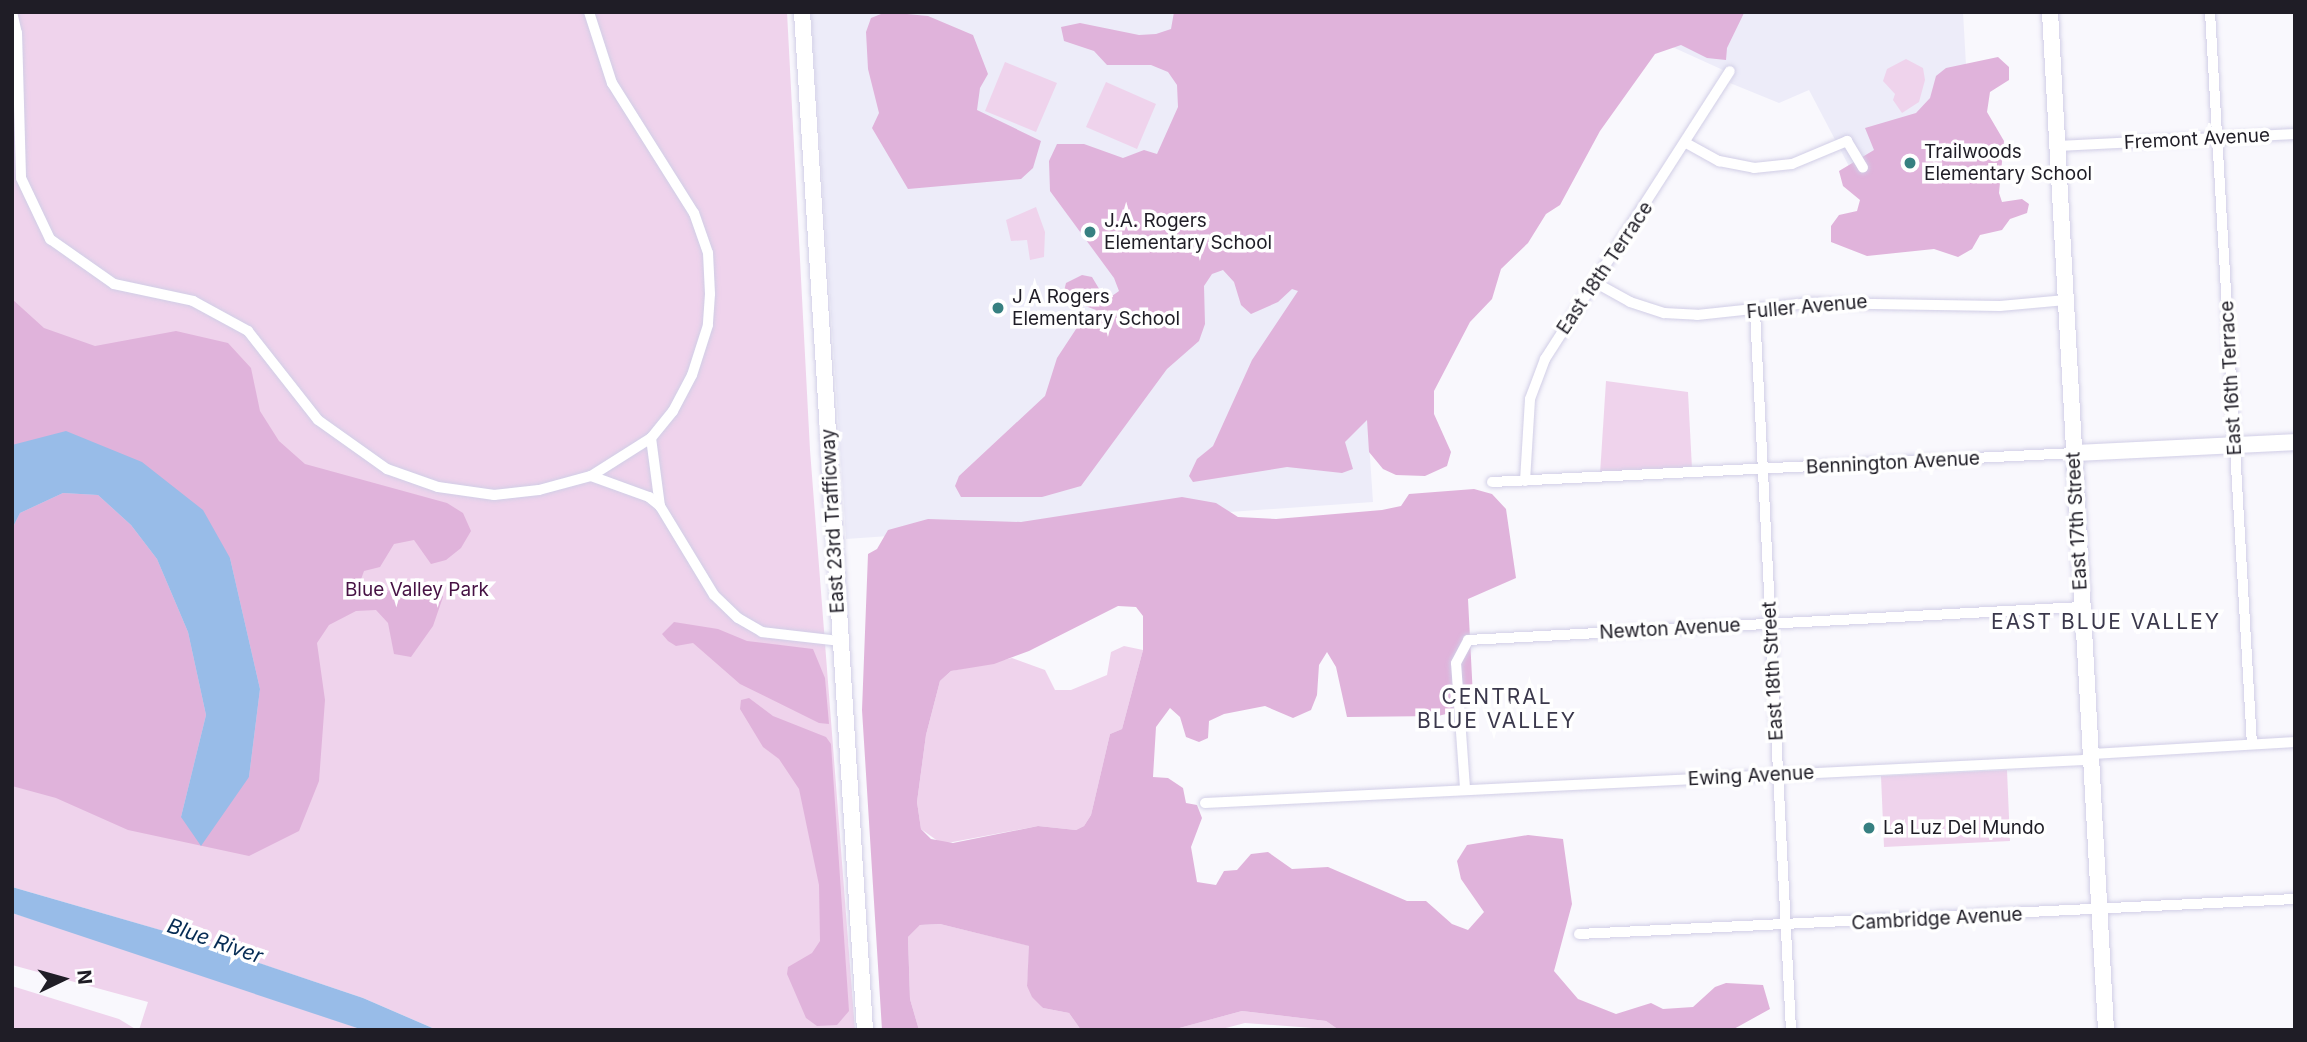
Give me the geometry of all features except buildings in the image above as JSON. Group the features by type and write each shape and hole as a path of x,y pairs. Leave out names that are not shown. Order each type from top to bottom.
{"street":[{"path":"12,12 17,33 21,178 50,239 114,284 193,301 248,331 318,419 387,469 438,487 494,495 539,491 591,476 651,438 692,375 708,325 708,253 694,213 612,83 589,12"},
{"name":"East 23rd Trafficway","path":"802,12 865,1030"},
{"name":"East 17th Street","path":"2050,12 2106,1030"},
{"name":"East 16th Terrace","path":"2210,12 2252,744"},
{"name":"East 18th Terrace","path":"1525,481 1530,399 1545,359 1597,283 1730,71"},
{"name":"Fremont Avenue","path":"2058,146 2295,134"},
{"path":"1686,144 1719,161 1754,167 1792,164 1847,141 1863,168"},
{"name":"Fuller Avenue","path":"1597,283 1630,302 1664,313 1755,312 1810,303 2000,306 2066,300"},
{"name":"East 18th Street","path":"1755,312 1791,1030"},
{"path":"651,438 660,506"},
{"name":"Bennington Avenue","path":"1492,482 2295,442"},
{"path":"591,476 649,497 660,506 714,595 738,618 762,632 840,641"},
{"name":"Newton Avenue","path":"1465,788 1457,663 1468,640 2082,607"},
{"name":"Ewing Avenue","path":"1205,803 1465,788 1779,775 2295,742"},
{"name":"Cambridge Avenue","path":"1579,934 1786,927 2295,898"}],"shaded area":[{"name":"J.A. Rogers Elementary School","path":"811,12 1340,12 1373,502 846,539"},
{"name":"Trailwoods Elementary School","path":"1651,12 1963,12 1975,224 1883,231 1809,90 1779,103 1730,83 1734,75 1668,45"}],"green space":[{"name":"Blue Valley Park","path":"12,12 787,12 810,450 855,1030 437,1030 363,998 160,930 12,887"},
{"path":"886,12 928,16 973,35 988,74 980,88 977,110 1041,141 1033,168 1021,179 908,189 872,128 879,113 868,69 866,32 871,18"},
{"path":"1174,12 1744,13 1727,48 1726,60 1707,58 1681,45 1655,54 1600,131 1560,205 1546,214 1528,243 1501,269 1492,299 1470,322 1434,391 1434,414 1451,452 1447,466 1425,476 1396,475 1383,469 1369,452 1367,420 1345,442 1353,469 1342,473 1287,467 1193,482 1189,476 1197,459 1213,446 1252,360 1298,291 1292,289 1278,302 1251,314 1241,305 1234,282 1223,270 1212,274 1204,286 1205,324 1199,341 1167,369 1081,486 1042,497 961,497 955,486 959,476 1045,396 1057,358 1080,323 1096,310 1072,301 1064,291 1066,283 1082,275 1092,277 1101,292 1112,296 1119,291 1114,278 1050,191 1049,161 1057,144 1084,144 1123,158 1144,150 1157,154 1178,107 1177,85 1168,72 1151,65 1107,65 1094,51 1064,41 1061,27 1080,23 1139,35 1156,34 1171,29"},
{"path":"1998,57 2009,67 2009,80 1990,92 1987,112 2004,141 1999,193 2002,202 2022,199 2029,204 2027,213 2010,219 2002,230 1980,235 1972,249 1958,257 1934,249 1867,256 1831,242 1831,226 1839,215 1857,211 1860,200 1843,186 1839,171 1874,150 1865,128 1916,113 1930,98 1936,76 1946,68"},
{"path":"1906,59 1923,68 1925,80 1919,102 1902,113 1893,100 1895,94 1883,81 1887,69"},
{"path":"1005,62 1057,83 1036,132 985,111"},
{"path":"1106,82 1156,104 1137,149 1086,127"},
{"path":"1036,207 1045,232 1044,257 1030,260 1027,240 1011,241 1006,220"},
{"path":"12,299 44,328 95,346 176,331 228,343 251,368 260,411 279,441 305,464 447,503 463,513 471,531 461,548 446,560 431,564 414,540 394,544 380,567 364,571 359,585 370,593 435,584 443,597 433,626 411,657 394,654 388,623 376,610 356,611 329,625 317,643 325,700 319,781 299,831 249,856 128,830 56,798 12,786 12,529 20,513 63,493 98,495 131,525 157,559 188,632 206,715 181,817 249,777 260,689 230,558 12,445"},
{"path":"1606,381 1688,392 1692,469 1600,474"},
{"path":"1474,489 1492,494 1506,509 1516,578 1468,599 1473,697 1458,711 1438,716 1347,717 1336,667 1327,652 1319,665 1317,695 1311,710 1293,718 1265,706 1224,714 1209,721 1208,738 1199,742 1186,737 1180,717 1170,708 1156,727 1153,777 1168,778 1183,788 1186,803 1197,805 1202,818 1191,847 1197,882 1216,885 1224,871 1237,870 1251,854 1268,852 1292,869 1328,867 1407,901 1426,901 1452,924 1468,930 1484,912 1461,879 1457,861 1467,845 1528,835 1563,839 1572,904 1554,971 1578,999 1616,1014 1651,1003 1663,1009 1693,1007 1715,987 1726,983 1763,985 1770,1009 1732,1030 1339,1030 1326,1021 1242,1011 1172,1030 1081,1030 1069,1013 1043,1008 1032,997 1027,986 1029,946 940,924 920,925 908,937 910,999 919,1030 882,1030 862,710 868,554 877,549 888,530 928,519 1021,522 1182,497 1216,503 1238,517 1276,519 1382,510 1401,506 1409,494","holes":["1118,606 1136,607 1143,616 1143,650 1122,729 1110,734 1091,815 1084,826 1076,830 1038,826 953,843 931,839 921,829 917,802 926,735 940,681 951,671 994,664 1029,651"]},
{"path":"674,622 718,629 747,641 813,649 825,678 829,724 819,723 740,684 693,643 676,646 668,641 662,634"},
{"path":"1124,646 1143,650 1122,729 1110,734 1091,815 1084,826 1076,830 1038,826 942,844 921,829 917,802 926,735 940,681 951,671 1012,658 1045,670 1055,690 1071,690 1107,675 1111,652"},
{"path":"749,698 773,716 826,737 831,744 849,1011 837,1025 817,1026 806,1018 787,974 788,967 812,953 820,941 819,885 799,789 779,759 763,747 740,709 741,700"},
{"path":"2007,770 2010,841 1884,847 1881,776"},
{"path":"12,913 162,959 363,1030 139,1030 148,1002 12,965"},
{"path":"940,924 1030,946 1027,986 1043,1008 1069,1013 1081,1030 919,1030 910,999 908,937 920,925"},
{"path":"12,986 119,1019 137,1030 12,1030"},
{"path":"1242,1011 1326,1021 1339,1030 1245,1023 1218,1030 1172,1030"}],"water":[{"path":"66,431 142,462 203,510 230,558 260,689 249,777 201,846 181,817 206,715 188,632 157,559 131,525 98,495 63,493 20,513 12,529 12,445"},
{"name":"Blue River","path":"12,887 164,931 363,998 437,1030 363,1030 12,913"}],"place":[{"name":"Trailwoods Elementary School","path":"1910,163"},
{"name":"J.A. Rogers Elementary School","path":"1090,232"},
{"name":"J A Rogers Elementary School","path":"998,308"},
{"name":"La Luz Del Mundo","path":"1869,828"}],"district":[{"name":"EAST BLUE VALLEY","path":"2106,622"},
{"name":"CENTRAL BLUE VALLEY","path":"1497,709"}]}
